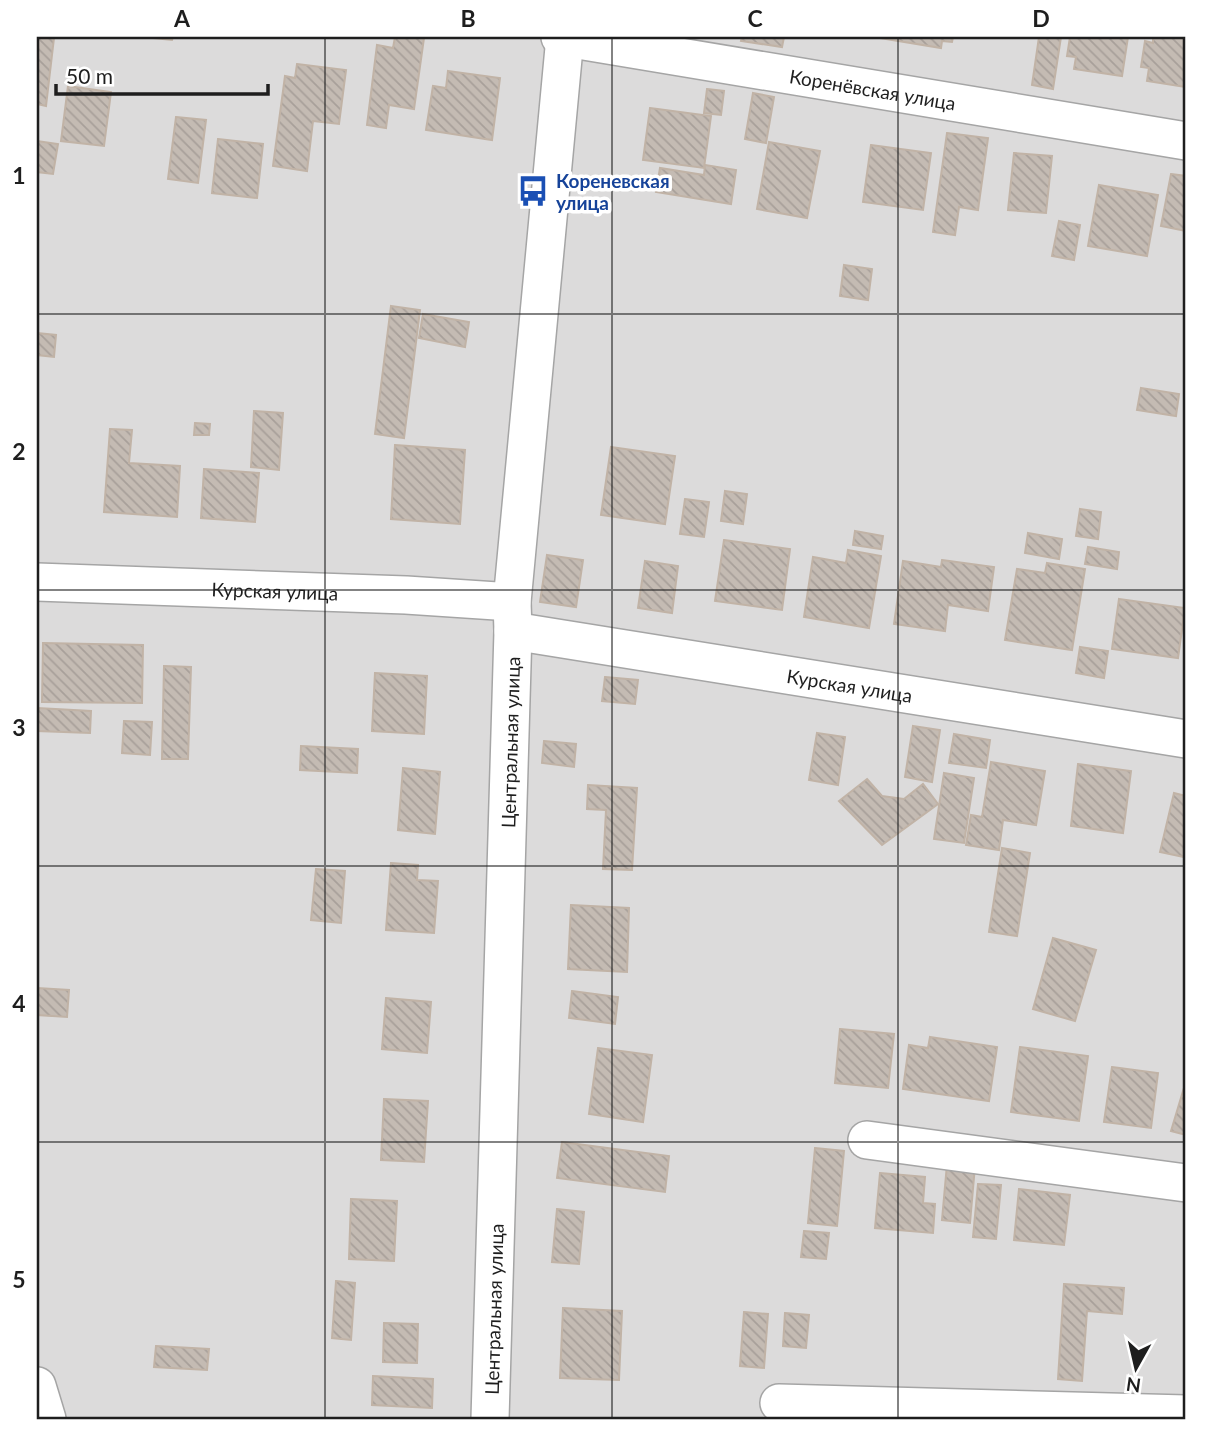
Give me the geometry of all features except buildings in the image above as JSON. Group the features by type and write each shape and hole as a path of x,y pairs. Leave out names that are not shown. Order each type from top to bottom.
{"street":[{"name":"Коренёвская улица","path":"562,44 1186,141"},
{"name":"Центральная улица","path":"490,1419 512,616 562,44"},
{"name":"Курская улица","path":"37,582 406,595 1186,738"},
{"path":"867,1140 1186,1183"},
{"path":"37,1386 47,1419"},
{"path":"779,1403 1186,1414"}],"shaded area":[{"path":"37,37 1186,37 1186,1419 37,1419"}],"place":[{"name":"Кореневская улица","path":"533,191"}]}
